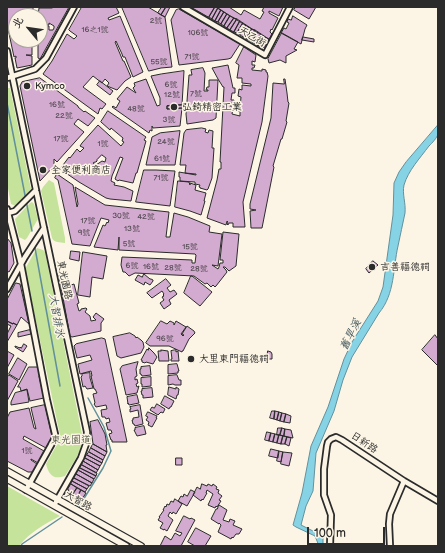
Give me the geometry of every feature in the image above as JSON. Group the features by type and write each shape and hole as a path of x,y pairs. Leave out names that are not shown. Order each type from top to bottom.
{"street":[{"path":"10,78 35,69 46,58 74,7"},
{"name":"天乙街","path":"183,7 266,55 290,7"},
{"name":"東光園路","path":"7,51 10,78 36,190 87,432 86,444 81,458 54,506"},
{"path":"26,490 55,438 55,434 21,264 7,212 15,211 36,190"},
{"path":"7,289 24,257 44,228"},
{"path":"7,231 14,235"},
{"name":"日新路","path":"330,546 331,515 324,495 325,453 328,442 331,439 336,437 342,440 404,481 438,501"},
{"name":"大智路","path":"7,471 141,546"},
{"name":"大智路","path":"7,479 126,546"},
{"path":"390,546 390,514 404,481"}],"green space":[{"path":"7,88 10,88 31,189 16,206 11,204 7,183"},
{"path":"49,180 54,183 65,243 56,242 52,238 41,191"},
{"path":"32,202 34,204 38,219 25,240 19,237 15,219"},
{"name":"東光園道","path":"37,248 45,252 82,434 80,450 65,476 61,477 52,476 46,464 59,441 60,435 25,269"},
{"path":"7,486 60,516 33,532 19,546 7,546"}],"water":[{"path":"438,125 437,137 408,175 404,185 403,192 405,213 396,254 393,281 388,298 352,357 343,380 334,411 316,453 313,491 306,506 301,525 323,536 323,546 319,546 315,536 293,525 302,493 311,446 328,407 344,359 352,342 378,301 383,287 393,215 394,183 406,162"}],"building":[{"path":"7,7 33,7 8,8 8,29"},
{"path":"69,7 48,45 48,26 49,30 53,30 54,28 54,26 49,23 48,25 48,8"},
{"path":"82,7 116,7 119,13 108,18 109,20 120,16 143,72 133,77 125,57 123,57 116,41 115,42 131,77 117,90 107,86 109,83 105,79 102,83 93,76 83,87 106,104 102,109 100,108 98,114 43,74 67,34 74,39 77,36 69,30"},
{"path":"122,7 148,7 165,17 172,67 149,71"},
{"path":"162,7 166,7 161,15 158,13"},
{"path":"166,7 170,7 165,17 161,15"},
{"path":"191,7 215,7 209,17"},
{"path":"215,7 218,8 212,19 209,17"},
{"path":"216,7 229,7 241,15 244,10 260,19 264,12 262,11 264,7 283,7 279,16 269,11 269,13 278,18 272,30 271,29 270,32 272,34 269,39"},
{"path":"296,7 316,7 309,19 294,10"},
{"path":"218,8 221,10 215,21 212,19"},
{"path":"179,9 240,44 231,58 179,65 171,20 176,10"},
{"path":"221,10 224,12 218,22 215,21"},
{"path":"224,12 227,14 221,24 218,22"},
{"path":"227,14 230,16 224,26 221,24"},
{"path":"230,16 234,18 227,28 224,26"},
{"path":"293,16 307,25 301,44 281,33 284,28 286,29 289,23 287,22 288,19 291,20"},
{"path":"234,18 237,19 230,30 227,28"},
{"path":"237,19 240,21 234,32 230,30"},
{"path":"240,21 243,23 237,33 234,32"},
{"path":"243,23 246,25 240,35 237,33"},
{"path":"246,25 249,27 243,37 240,35"},
{"path":"249,27 252,29 246,39 243,37"},
{"path":"252,29 255,30 249,40 246,39"},
{"path":"255,30 258,32 252,42 249,40"},
{"path":"258,32 261,34 255,44 252,42"},
{"path":"282,33 298,42 294,49 297,50 286,56 286,63 280,60 269,63 268,59"},
{"path":"261,34 264,36 258,46 255,44"},
{"path":"264,36 269,39 265,47 262,48 258,46"},
{"path":"303,37 314,39 314,42 302,40"},
{"path":"244,47 256,55 255,62 252,61 252,65 255,65 252,70 266,70 268,76 262,122 243,202 245,227 233,227 233,223 229,223 228,225 227,221 226,225 207,218 219,169 221,169 220,162 224,87 212,68 228,65 233,88 235,88 235,93 232,93 231,100 234,100 233,104 231,103 231,107 233,108 232,114 240,116 240,111 237,111 237,107 240,107 241,97 238,96 239,89 242,90 242,85 251,86 251,84 242,83 242,78 237,78 239,65 236,63"},
{"path":"12,48 32,48 32,55 26,55 32,56 32,65 17,68 16,56 14,57"},
{"path":"38,48 46,48 40,59 38,58"},
{"path":"203,68 205,73 204,91 208,91 206,90 207,87 209,87 209,80 218,80 216,118 213,120 187,124 186,114 189,75 192,75 191,70"},
{"path":"184,71 182,105 167,106 167,109 182,108 180,126 153,128 152,126 152,131 150,130 149,133 112,107 113,106 116,108 120,101 117,99 127,87 136,93 133,88 135,86 134,83 146,79 157,106 160,105 160,98 151,76"},
{"path":"40,78 84,112 85,111 95,118 88,126 78,119 74,124 84,132 57,162 54,159 54,166 40,181 20,86 22,82"},
{"path":"284,79 289,103 287,122 273,166 262,228 251,228 250,211 256,210 250,209 250,204 271,118 273,83 284,84"},
{"path":"100,81 113,91 110,95 97,85"},
{"name":"弘錡精密工業","path":"182,105 182,108 167,109 167,106"},
{"path":"108,111 146,137 133,183 118,181 115,179 123,158 120,157 112,176 111,181 115,183 114,185 133,191 131,201 106,198 60,169 77,149 80,152 84,148 80,146 98,125 121,146 124,142 122,141 123,138 101,122","holes":["102,155 106,158 105,162 102,161 96,165 93,163 96,162"]},
{"path":"206,129 205,132 208,133 209,130 213,131 212,148 214,148 212,178 207,190 200,188 200,185 195,184 195,182 180,181 179,177 179,172 196,175 185,173 186,165 180,165 184,133 186,130"},
{"path":"180,131 175,165 146,165 152,137 160,133"},
{"path":"144,170 175,171 170,206 136,202"},
{"path":"57,174 73,185 77,207 78,204 75,187 105,205 169,212 166,237 170,237 174,213 210,226 209,232 222,234 218,266 212,265 218,269 220,263 223,263 223,260 220,260 223,232 239,234 236,266 229,271 223,267 227,272 215,287 213,285 211,287 207,283 205,284 194,276 135,273 129,276 123,272 121,265 122,257 192,260 192,263 195,263 196,255 119,250 119,237 118,250 94,247 103,225 105,226 109,220 101,218 90,246 72,244 58,180 55,178"},
{"path":"178,181 189,182 190,185 190,183 196,185 195,190 206,193 201,215 175,207"},
{"path":"7,238 11,243 14,263 9,272 7,271"},
{"path":"71,251 80,252 79,261 70,259"},
{"path":"83,252 107,256 103,279 92,277 90,297 78,295"},
{"name":"吉善福德祠","path":"373,261 378,265 369,273 366,269"},
{"path":"144,274 153,280 150,285 145,282 144,285 135,280 138,275 142,277"},
{"path":"65,275 71,285 74,284 79,303 77,304 79,311 86,308 87,309 85,312 90,316 91,321 96,320 93,317 96,313 104,319 101,323 101,331 72,337 70,336 59,276"},
{"path":"191,276 212,292 200,306 184,293"},
{"path":"166,279 171,285 167,288 170,292 174,290 177,294 169,300 171,304 164,309 160,303 164,300 162,297 164,294 162,291 152,298 147,293"},
{"path":"16,283 20,284 29,324 21,317 17,325 7,321 7,300"},
{"path":"7,321 17,325 7,342 7,334 11,326 7,324"},
{"path":"161,321 167,324 170,321 174,323 174,325 176,321 186,327 181,334 183,336 184,335 182,334 187,326 194,331 195,333 189,339 182,352 169,346 150,346 146,343"},
{"path":"30,330 31,334 18,337 18,333"},
{"path":"130,333 143,342 144,347 141,353 121,358 117,356 113,337"},
{"path":"435,335 438,339 438,366 422,350"},
{"path":"102,338 105,339 127,442 112,442 109,434 112,433 111,430 108,430 106,423 110,422 109,418 106,419 105,417 102,417 101,410 107,409 106,405 96,407 94,404 93,394 97,393 94,389 91,371 80,374 78,364 92,360 90,355 77,358 74,346 76,344"},
{"path":"24,344 27,346 23,352 15,347 21,348"},
{"path":"149,348 157,357 153,364 142,362 141,360"},
{"path":"176,350 176,352 178,351 179,361 171,361 171,351"},
{"path":"7,351 14,355 7,368"},
{"path":"158,351 168,351 169,361 159,361"},
{"path":"268,351 272,354 272,359 267,359"},
{"path":"18,358 27,364 19,380 9,374"},
{"path":"138,362 136,369 137,376 135,377 135,380 137,379 138,383 136,384 137,387 139,386 137,393 126,395 120,369 122,366"},
{"path":"177,364 179,371 178,373 168,374 168,365"},
{"path":"150,366 151,375 142,376 140,374 141,367"},
{"path":"29,367 38,367 44,398 30,401 27,389 21,391 20,387 18,387"},
{"path":"90,373 93,388 87,389 85,386 83,387 81,377 82,374"},
{"path":"9,375 18,381 7,401 7,378"},
{"path":"177,375 179,380 181,380 181,385 168,385 168,376"},
{"path":"151,377 151,386 142,387 141,378"},
{"path":"169,387 176,389 176,387 179,389 176,399 168,395"},
{"path":"152,388 153,397 143,398 141,391 142,389"},
{"path":"27,390 29,402 11,405 15,393"},
{"path":"137,395 139,403 129,405 127,397"},
{"path":"165,396 174,401 169,409 161,404"},
{"path":"157,404 165,409 163,413 161,412 158,415 150,410"},
{"path":"45,405 52,436 46,448 24,436 23,439 44,451 38,463 31,459 37,464 33,472 28,472 7,461 7,418 10,412 29,408 34,428 36,429 31,408"},
{"path":"140,405 143,424 135,426 132,420 133,418 139,417 138,410 130,412 130,407"},
{"path":"272,411 275,411 274,419 270,418"},
{"path":"275,411 279,412 277,420 274,419"},
{"path":"148,412 157,416 152,427 148,425 149,422 146,420 148,417 146,416"},
{"path":"279,412 282,413 280,421 277,420"},
{"path":"282,413 286,414 284,422 280,421"},
{"path":"286,414 291,416 290,423 284,422"},
{"path":"98,420 105,434 107,452 93,444 90,422"},
{"path":"144,426 146,434 137,436 134,430 135,428"},
{"path":"278,428 282,428 280,435 277,435"},
{"path":"282,428 285,429 284,436 280,435"},
{"path":"285,429 291,430 293,438 284,436"},
{"path":"267,432 271,433 269,441 265,440"},
{"path":"271,433 275,434 273,442 269,441"},
{"path":"275,434 279,435 277,443 273,442"},
{"path":"279,435 283,436 281,444 277,443"},
{"path":"283,436 287,437 285,444 281,444"},
{"path":"287,437 291,438 289,446 285,444"},
{"path":"93,444 107,452 105,456 91,448"},
{"path":"91,448 105,456 103,460 89,452"},
{"path":"271,449 279,451 278,458 269,456"},
{"path":"279,451 283,452 281,462 277,461"},
{"path":"89,452 103,460 102,463 87,455"},
{"path":"283,452 292,453 289,466 281,464"},
{"path":"87,455 102,463 100,466 85,458"},
{"path":"85,458 100,466 98,470 83,461"},
{"path":"176,458 182,458 182,465 176,465"},
{"path":"83,461 98,470 96,473 82,465"},
{"path":"82,465 97,473 96,476 80,468"},
{"path":"80,468 96,476 94,479 78,470"},
{"path":"78,470 94,479 92,483 76,474"},
{"path":"76,474 92,483 90,486 74,478"},
{"path":"74,478 89,486 87,489 72,481"},
{"path":"72,481 87,489 85,492 71,484"},
{"path":"71,484 77,488 71,497 68,489"},
{"path":"202,484 212,486 213,484 217,487 216,489 219,490 218,493 222,496 217,507 216,506 215,508 208,505 213,494 207,490 207,493 201,501 193,495 197,487 200,489"},
{"path":"77,488 81,490 76,500 71,497"},
{"path":"81,490 86,493 80,502 76,500"},
{"path":"191,490 195,492 187,506 178,501 184,494 187,496"},
{"path":"175,499 182,504 176,514 173,512 172,514 170,512 168,516 173,520 167,531 160,528 163,523 158,520 165,506 166,507 167,504 169,505 171,501 173,502"},
{"path":"219,505 227,510 223,520 229,522 230,519 235,521 233,525 242,529 239,534 236,534 231,539 218,532 221,525 211,519"},
{"path":"184,516 195,520 181,546 160,546 165,536 171,540 175,533 180,536 182,533 176,531"},
{"path":"196,528 211,536 205,546 195,546 188,542"}],"waterway":[{"name":"大智排水","path":"7,103 32,231"},
{"name":"大智排水","path":"35,248 60,386"},
{"path":"78,508 103,468 111,451 104,427 88,398"},
{"path":"21,546 62,517"}],"place":[{"name":"Kymco","path":"27,86"},
{"name":"弘錡精密工業","path":"174,107"},
{"name":"全家便利商店","path":"43,170"},
{"name":"吉善福德祠","path":"372,267"},
{"name":"大里東門福德祠","path":"191,359"}],"water label":[{"name":"舊旱溪","path":"351,335"}]}
